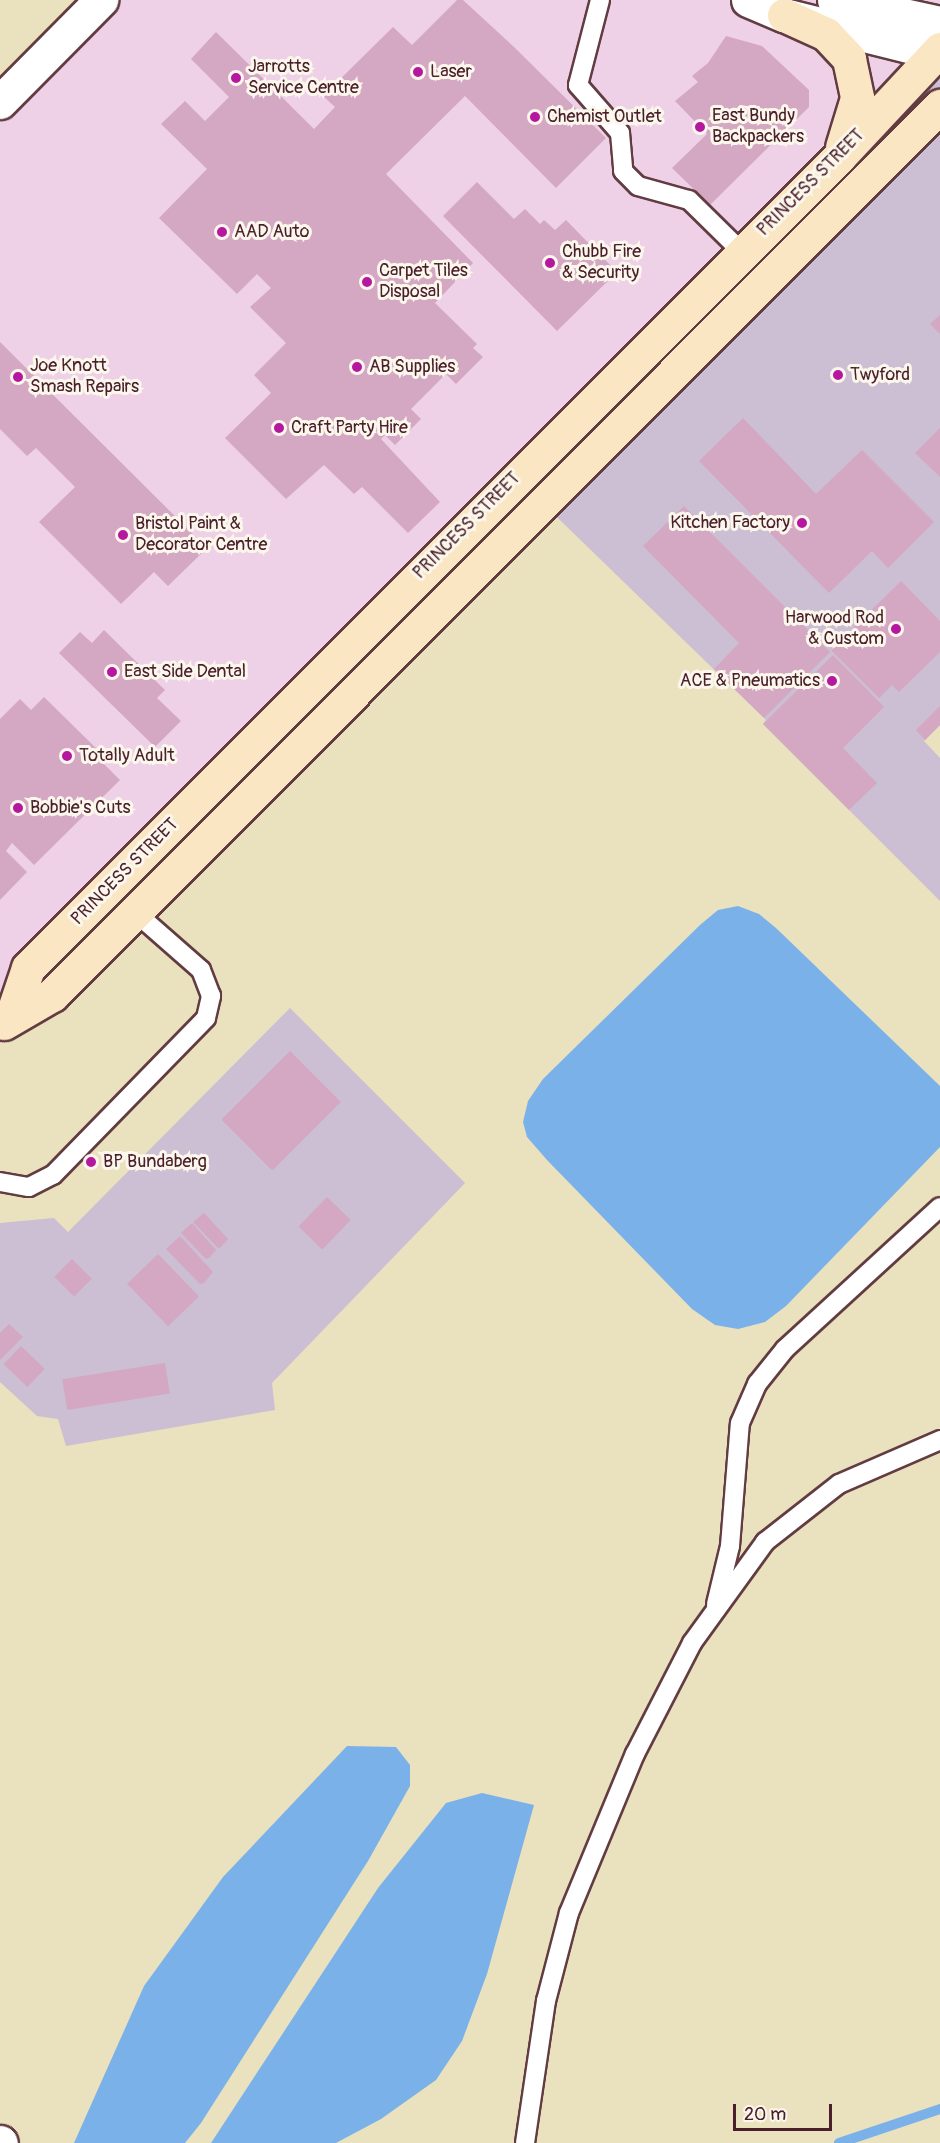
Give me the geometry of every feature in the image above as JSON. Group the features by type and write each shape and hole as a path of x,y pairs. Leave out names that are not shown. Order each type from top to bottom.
{"main road":[{"path":"784,15 826,34 840,45 855,73 856,111 838,157"},
{"name":"PRINCESS STREET","path":"6,1021 28,968 838,157 939,45"},
{"name":"PRINCESS STREET","path":"6,1021 52,995 873,176 940,106"},
{"path":"873,176 940,135"}],"street":[{"path":"0,102 102,0"},
{"path":"748,0 784,15 939,45"},
{"path":"834,0 939,45"}],"lane":[{"path":"600,0 578,85 620,133 623,171 638,186 689,200 742,252"},
{"path":"0,1182 29,1187 53,1175 206,1018 211,996 201,970 135,912"},
{"path":"715,1612 730,1546 740,1423 757,1384 785,1349 940,1207"},
{"path":"525,2143 546,2001 569,1913 635,1754 692,1643 765,1542 839,1484 940,1440"}],"shaded area":[{"path":"94,0 940,0 940,77 0,1025 0,95"},
{"path":"940,77 940,725 924,741 940,758 940,901 763,724 766,720 531,492"},
{"path":"290,1008 465,1183 272,1383 275,1410 66,1446 58,1419 37,1416 0,1382 0,1223 54,1218 68,1232"}],"water":[{"path":"738,906 759,914 776,928 940,1086 940,1147 786,1306 765,1322 738,1329 715,1325 692,1309 547,1160 527,1137 523,1122 528,1101 543,1079 700,925 718,910"},
{"path":"347,1746 396,1747 410,1765 410,1786 368,1861 201,2123 185,2143 74,2143 144,1986 223,1877"},
{"path":"482,1793 534,1805 487,1974 462,2041 436,2080 381,2119 336,2143 211,2143 378,1888 446,1803"}],"building":[{"path":"457,0 463,0 514,47 606,138 556,188 465,96 386,174 473,263 435,303 477,344 473,348 483,357 456,384 446,374 411,409 421,419 395,445 385,435 381,439 440,502 408,533 362,487 354,494 324,465 286,499 225,438 271,393 254,375 286,343 250,307 271,288 257,274 237,294 159,218 207,169 161,124 185,101 205,121 229,97 191,59 216,32 314,129 335,107 323,96 393,27 412,45"},
{"path":"726,36 762,46 809,90 809,107 710,205 672,168 707,134 675,101 698,82 692,76 708,63"},
{"name":"Chubb Fire & Security","path":"477,182 514,219 525,209 540,224 544,220 555,230 566,220 617,272 557,331 443,216"},
{"path":"940,315 940,334 930,324"},
{"name":"Bristol Paint & Decorator Centre","path":"0,342 207,548 168,586 154,572 121,604 39,522 75,487 36,448 27,456 0,429"},
{"name":"Kitchen Factory","path":"743,418 816,494 862,450 934,522 888,568 872,551 829,593 699,461"},
{"path":"940,428 940,477 915,453"},
{"path":"684,506 830,652 764,718 714,669 739,643 643,546"},
{"name":"Harwood Rod & Custom","path":"901,581 940,621 940,652 899,692 892,685 879,698 831,650"},
{"name":"East Side Dental","path":"104,630 165,690 157,698 181,721 155,747 59,653 80,632 92,643"},
{"name":"ACE & Pneumatics","path":"833,655 884,707 843,748 877,783 849,810 763,724"},
{"path":"44,697 102,754 98,758 120,780 34,865 12,843 6,851 27,872 0,900 0,719 20,699 31,710"},
{"path":"940,706 940,725 925,740 916,730"},
{"path":"290,1051 341,1102 272,1171 221,1120"},
{"path":"327,1197 351,1220 322,1249 299,1226"},
{"path":"204,1213 228,1239 221,1247 218,1248 193,1222"},
{"path":"192,1223 216,1250 209,1258 206,1259 181,1233"},
{"path":"180,1236 213,1272 204,1283 200,1284 166,1249"},
{"path":"158,1254 199,1296 168,1326 127,1284"},
{"path":"72,1259 92,1279 74,1296 54,1277"},
{"path":"9,1324 23,1337 0,1360 0,1333"},
{"path":"21,1346 45,1369 27,1387 4,1364"},
{"path":"165,1363 170,1394 67,1410 62,1379"}],"waterway":[{"path":"839,2143 940,2109"}],"place":[{"name":"Laser","path":"418,72"},
{"name":"Jarrotts Service Centre","path":"236,78"},
{"name":"Chemist Outlet","path":"535,117"},
{"name":"East Bundy Backpackers","path":"700,127"},
{"name":"AAD Auto","path":"222,232"},
{"name":"Chubb Fire & Security","path":"550,263"},
{"name":"Carpet Tiles Disposal","path":"367,282"},
{"name":"AB Supplies","path":"357,367"},
{"name":"Twyford","path":"838,375"},
{"name":"Joe Knott Smash Repairs","path":"18,377"},
{"name":"Craft Party Hire","path":"279,428"},
{"name":"Kitchen Factory","path":"802,523"},
{"name":"Bristol Paint & Decorator Centre","path":"123,535"},
{"name":"Harwood Rod & Custom","path":"896,629"},
{"name":"East Side Dental","path":"112,672"},
{"name":"ACE & Pneumatics","path":"832,681"},
{"name":"Totally Adult","path":"67,756"},
{"name":"Bobbie's Cuts","path":"18,808"},
{"name":"BP Bundaberg","path":"91,1162"}]}
